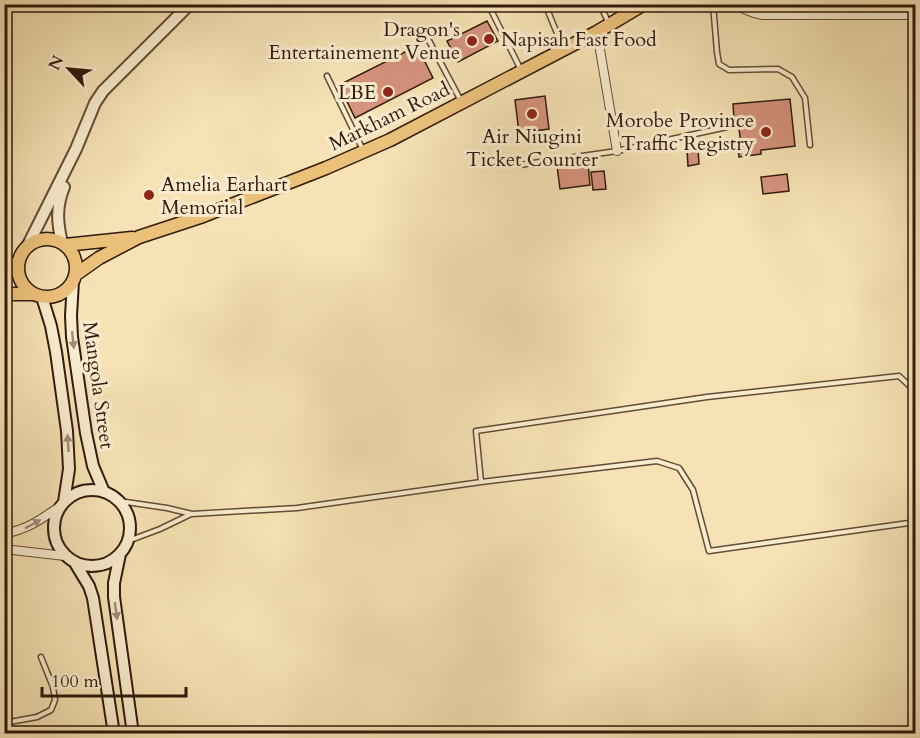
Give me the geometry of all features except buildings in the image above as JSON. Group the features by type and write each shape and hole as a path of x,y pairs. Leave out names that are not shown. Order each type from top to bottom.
{"main road":[{"path":"4,274 19,261 27,247 103,91 190,4"},
{"name":"Markham Road","path":"74,278 99,258 139,237 203,216 326,168 390,140 597,32 644,4"},
{"path":"63,244 58,230 57,210 76,149"},
{"name":"Markham Road","path":"63,244 139,237"},
{"path":"4,294 57,296 69,287 74,278 75,258 63,244 53,239 44,239 27,247"},
{"path":"19,261 18,268 22,283 38,295"},
{"name":"Mangola Street","path":"74,278 72,337 86,433 93,466 104,492"},
{"name":"Mangola Street","path":"38,295 51,326 68,431 69,469 62,504"},
{"path":"114,734 93,598 89,586 59,548 53,528 55,517 62,504 73,495 83,491 104,492 119,501 129,519 130,530 128,540 120,554 114,583 114,597 133,734"},
{"path":"70,560 84,566 94,567 104,565 120,554"}],"street":[{"path":"732,4 763,15 915,15"},
{"path":"597,32 617,151"},
{"path":"4,534 23,530 37,523 62,504"},
{"path":"4,549 70,560"}],"lane":[{"path":"488,4 522,71"},
{"path":"544,4 564,49"},
{"path":"600,4 609,25"},
{"path":"713,4 719,64 729,70 778,69 792,77 805,98 810,145"},
{"path":"428,37 462,102"},
{"path":"327,76 363,152"},
{"path":"519,165 617,151 727,127"},
{"path":"481,482 476,431 707,397 899,376 915,392"},
{"path":"119,501 192,514 297,507 657,461 679,468 693,490 709,551 915,522"},
{"path":"128,540 160,529 192,514"},
{"path":"4,723 37,717 51,710 55,700 53,687 41,657"}],"place":[{"name":"Napisah Fast Food","path":"489,39"},
{"name":"Dragon's Entertainement Venue","path":"472,41"},
{"name":"LBE","path":"388,92"},
{"name":"Air Niugini Ticket Counter","path":"532,114"},
{"name":"Morobe Province Traffic Registry","path":"766,132"},
{"name":"Amelia Earhart Memorial","path":"149,195"}]}
